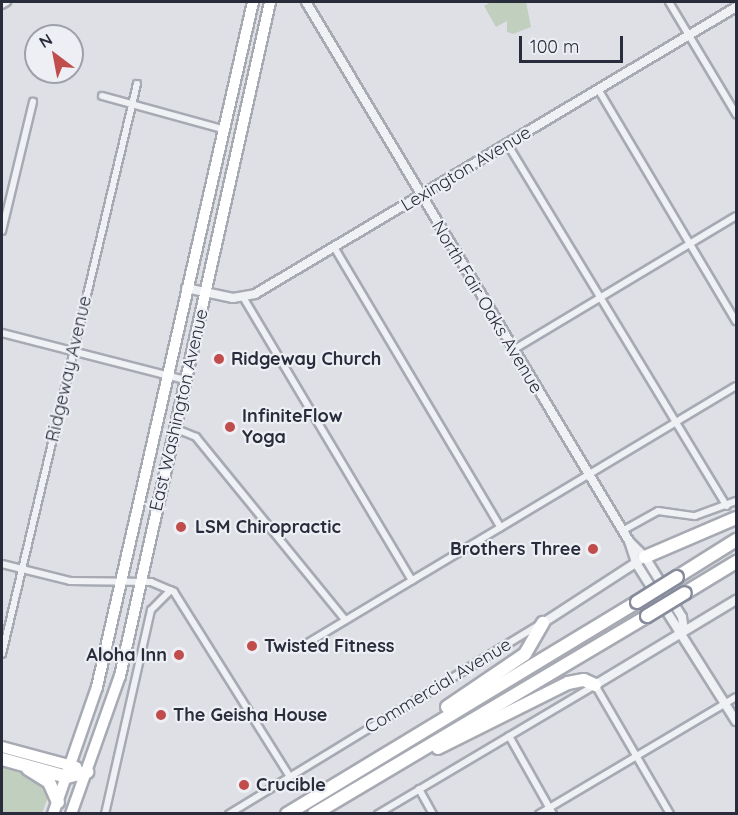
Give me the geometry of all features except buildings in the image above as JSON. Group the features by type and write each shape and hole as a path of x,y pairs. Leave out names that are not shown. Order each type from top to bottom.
{"highway":[{"path":"640,560 736,518"},
{"path":"287,813 736,540"},
{"path":"314,813 736,562"},
{"path":"312,798 525,654 543,623"},
{"path":"416,753 441,747 568,683 584,680 595,686"},
{"path":"6,760 87,772"},
{"path":"6,760 43,777 56,808"}],"main road":[{"name":"East Washington Avenue","path":"56,808 97,687 118,582 165,375 253,2"},
{"name":"East Washington Avenue","path":"71,813 114,698 271,4"},
{"path":"2,747 69,771"}],"street":[{"path":"2,5 7,2"},
{"path":"669,2 736,114"},
{"name":"North Fair Oaks Avenue","path":"304,4 628,541 682,617 684,632 736,721"},
{"name":"Lexington Avenue","path":"243,297 334,247 508,145 736,7"},
{"name":"Ridgeway Avenue","path":"2,654 136,84"},
{"path":"598,89 736,321"},
{"path":"102,96 131,106 222,129"},
{"path":"2,231 33,102"},
{"path":"508,145 727,506"},
{"path":"513,350 736,216"},
{"path":"334,247 500,527"},
{"path":"186,288 243,297 412,580"},
{"path":"2,333 185,380"},
{"path":"301,646 736,386"},
{"path":"174,428 196,438 345,620"},
{"path":"622,531 658,511 695,516 736,501"},
{"name":"Commercial Avenue","path":"229,813 543,623 640,560"},
{"path":"2,564 70,581 140,581 171,590 198,625 290,776"},
{"path":"105,813 151,610 171,590"},
{"path":"378,813 595,686 736,600"},
{"path":"595,686 670,813"},
{"path":"540,813 552,810 736,697"},
{"path":"508,736 552,810"},
{"path":"419,789 433,813"}],"green space":[{"path":"491,2 526,2 531,27 513,34 507,32 507,21 496,27 484,6"},
{"path":"2,765 42,781 50,792 42,813 2,813"}],"place":[{"name":"Ridgeway Church","path":"219,359"},
{"name":"InfiniteFlow Yoga","path":"230,427"},
{"name":"LSM Chiropractic","path":"181,527"},
{"name":"Brothers Three","path":"593,549"},
{"name":"Twisted Fitness","path":"252,646"},
{"name":"Aloha Inn","path":"179,655"},
{"name":"The Geisha House","path":"161,715"},
{"name":"Crucible","path":"244,785"}]}
